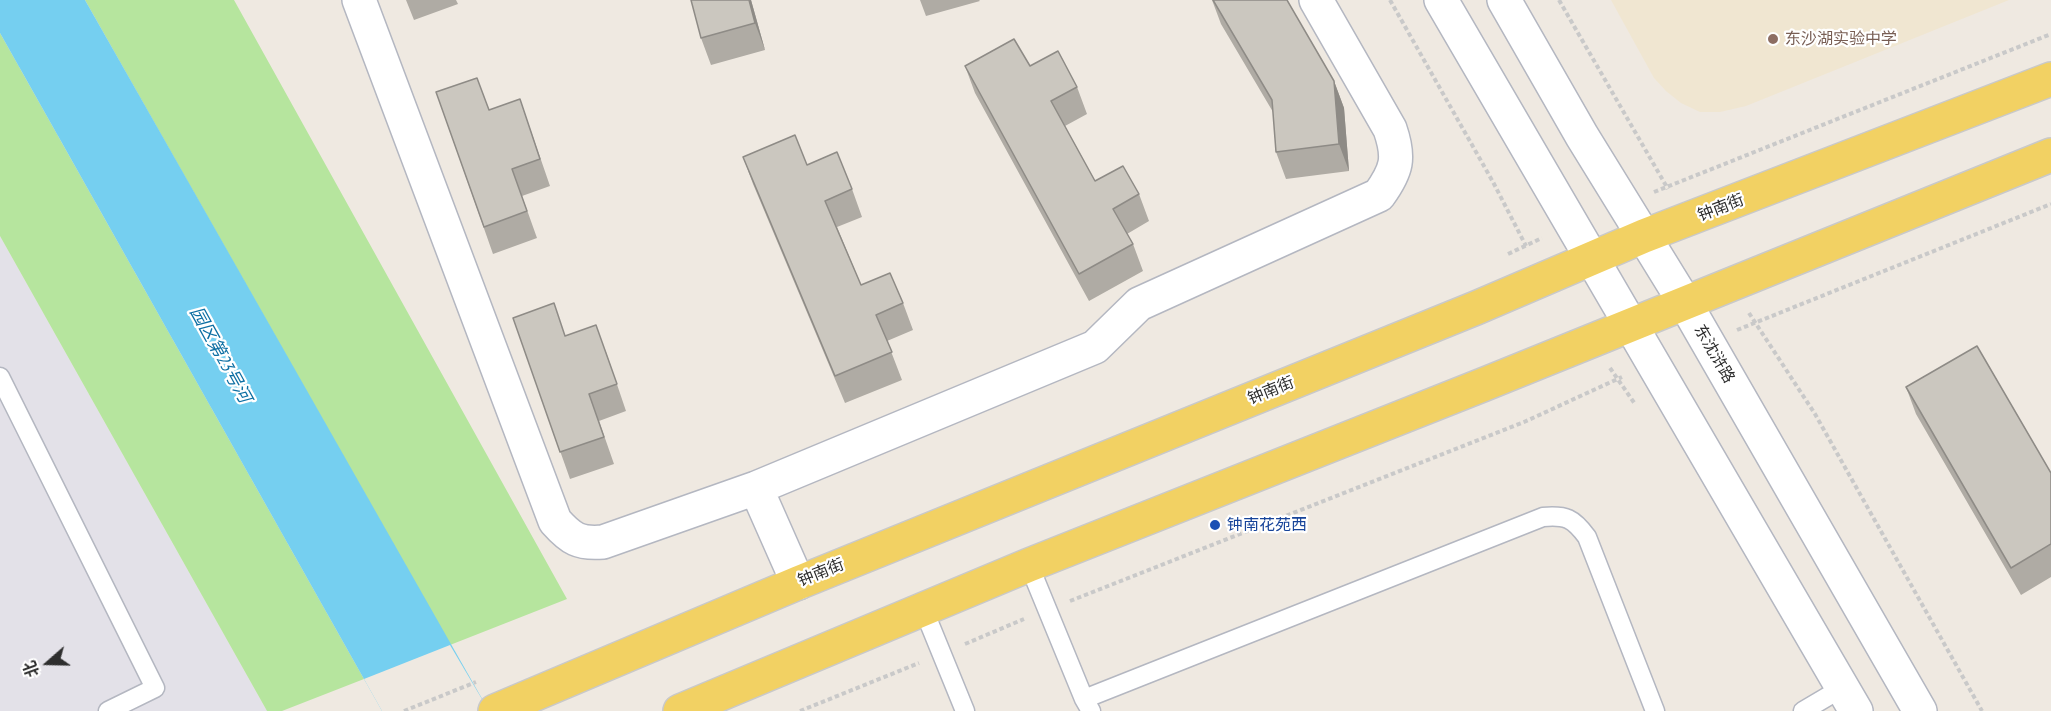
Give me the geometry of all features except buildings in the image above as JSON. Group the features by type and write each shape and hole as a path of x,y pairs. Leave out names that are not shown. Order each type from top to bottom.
{"main road":[{"name":"钟南街","path":"495,711 798,583 1476,308 1644,236 2051,79"},
{"path":"680,711 1029,565 2051,155"}],"street":[{"path":"358,0 555,521 568,535 584,543 603,542 756,488 1095,347 1139,304 1379,195 1392,178 1397,150 1390,129 1316,0"},
{"path":"1442,0 1849,700"},
{"name":"东沈浒路","path":"1504,0 1582,136 1685,303 1920,711"},
{"path":"756,488 798,583"}],"lane":[{"path":"0,377 155,688 108,711"},
{"path":"1029,565 1088,705 1543,517 1560,516 1576,523 1587,537 1655,711"},
{"path":"923,608 966,711"},
{"path":"1803,711 1849,700"}],"path":[{"path":"1558,0 1667,188 1688,220"},
{"path":"1707,342 2051,204"},
{"path":"1729,285 1815,414 1982,711"},
{"path":"800,711 1047,610 1524,422 1653,364"},
{"path":"404,711 473,683"}],"shaded area":[{"name":"东沙湖实验中学","path":"1611,0 2009,0 1746,106 1720,112 1700,112 1681,103 1654,78"},
{"path":"0,236 267,711 0,711"}],"green space":[{"path":"85,0 234,0 567,599 450,645"},
{"path":"0,33 364,679 282,711 267,711 0,236"}],"water":[{"name":"园区第23号河","path":"0,0 85,0 489,711 382,711 0,33"}],"pier":[{"path":"450,645 489,711 382,711 364,679"}],"place":[{"name":"东沙湖实验中学","path":"1773,39"},
{"name":"钟南花苑西","path":"1215,525"}]}
